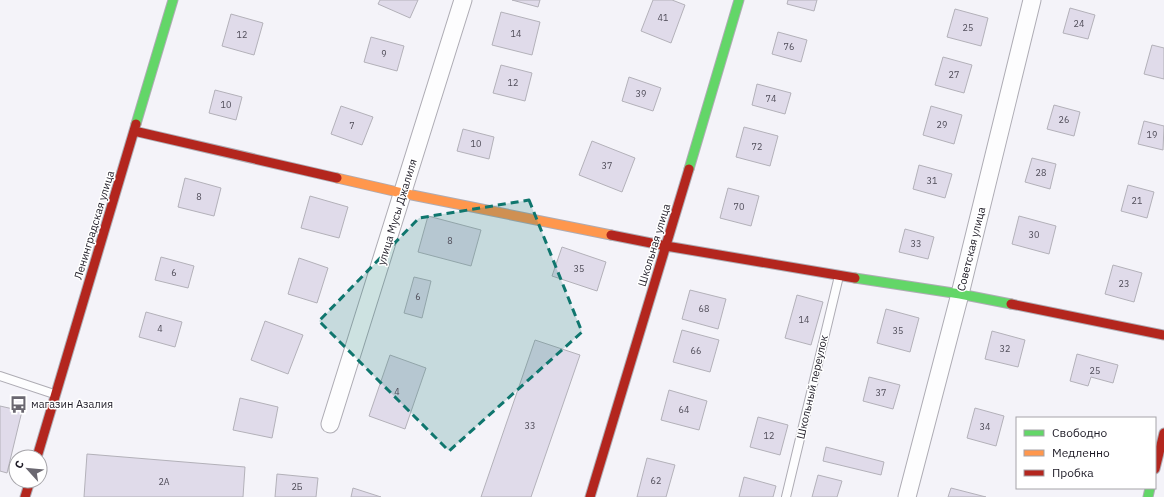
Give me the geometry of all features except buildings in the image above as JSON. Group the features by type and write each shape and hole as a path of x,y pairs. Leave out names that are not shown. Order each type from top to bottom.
{"street":[{"name":"Ленинградская улица","path":"39,449 173,0"},
{"name":"улица Мусы Джалиля","path":"330,424 463,0"},
{"name":"Школьная улица","path":"590,497 739,0"},
{"name":"Советская улица","path":"908,497 960,294 1032,0"},
{"path":"134,131 402,193 666,246 839,276 960,294 1164,335"},
{"path":"1156,465 1164,433"}],"lane":[{"name":"Школьный переулок","path":"786,497 839,276"},
{"path":"0,376 56,394"}],"highlighted area":[{"path":"529,200 582,332 449,451 319,321 419,218"}],"traffic: fast":[{"path":"136,124 173,0"},
{"path":"689,169 739,0"},
{"path":"855,278 960,294 1011,304"},
{"path":"1148,497 1150,489"}],"traffic: slow":[{"path":"337,178 402,193 611,235"}],"traffic: jam":[{"path":"39,449 136,124"},
{"path":"134,131 337,178"},
{"path":"590,497 689,169"},
{"path":"611,235 666,246 855,278"},
{"path":"1011,304 1164,335"},
{"path":"1156,465 1164,433"},
{"path":"25,497 28,489"}],"place":[{"name":"магазин Азалия","path":"18,404"}]}
